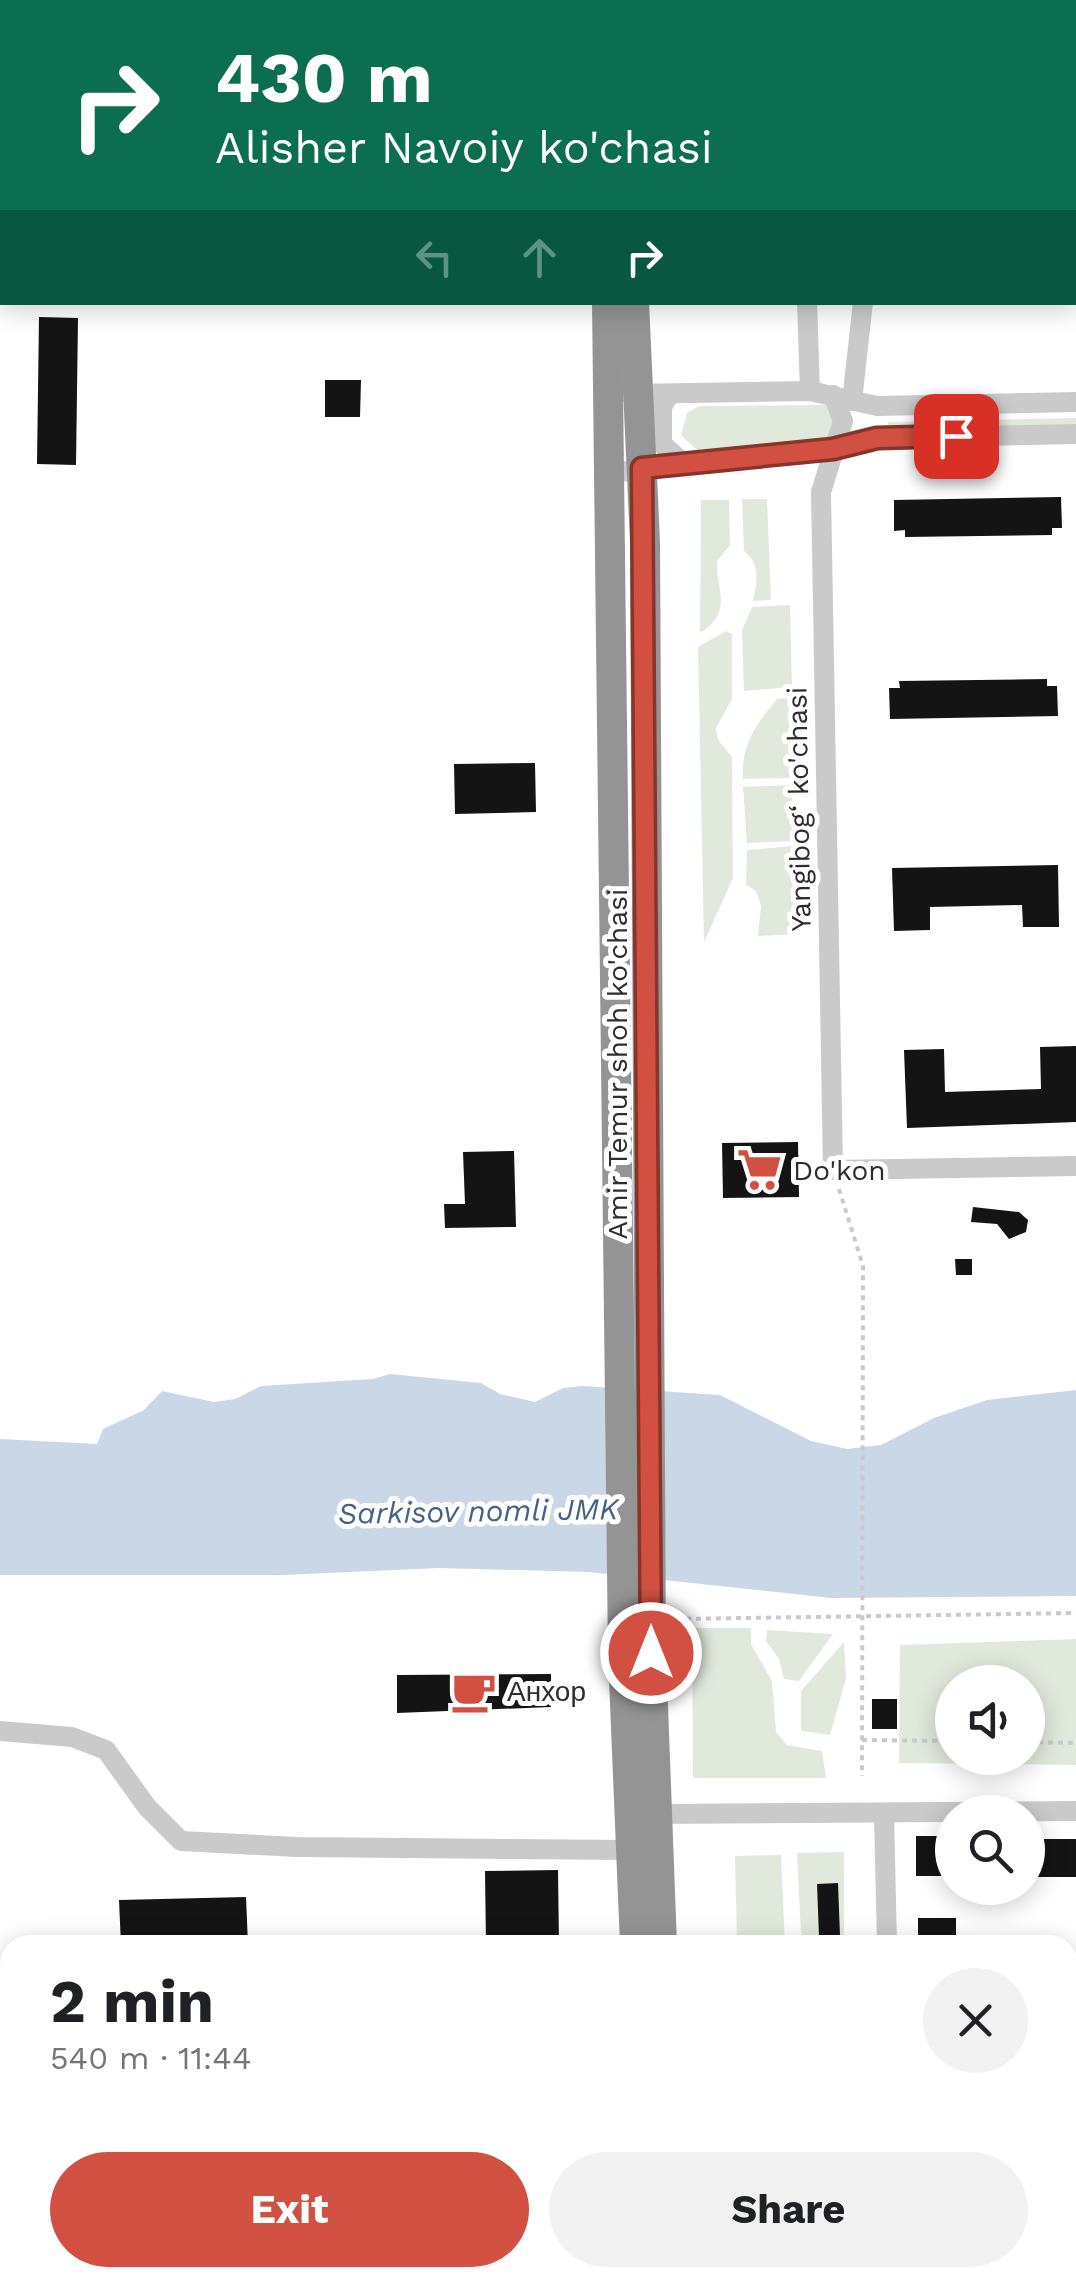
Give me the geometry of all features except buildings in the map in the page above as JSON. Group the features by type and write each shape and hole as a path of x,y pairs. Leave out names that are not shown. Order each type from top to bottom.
{"highway":[{"name":"Amir Temur shoh ko'chasi","path":"608,305 623,394 642,468 634,1334"},
{"name":"Amir Temur shoh ko'chasi","path":"634,305 610,472 634,1334 662,1935"},
{"name":"Amir Temur shoh ko'chasi","path":"635,1935 632,1850 650,1648"}],"street":[{"path":"807,305 810,391"},
{"name":"Yangibog‘ ko'chasi","path":"833,1170 821,492 844,421 843,398 862,305"},
{"path":"623,394 810,391 878,406 1076,402"},
{"path":"669,394 662,407 662,444 683,463"},
{"path":"610,472 833,449 877,438 1076,434"},
{"path":"833,1170 1076,1166"},
{"path":"0,1731 72,1737 106,1750 147,1808 181,1841 297,1848 632,1850"},
{"path":"658,1814 1076,1811"},
{"path":"884,1813 887,1935"}],"path":[{"path":"833,1170 862,1266 866,1379 862,1776"},
{"path":"650,1648 676,1617 861,1620 1076,1613"},
{"path":"862,1740 935,1742"},
{"path":"1045,1742 1076,1743"}],"shaded area":[{"path":"828,405 844,415 830,448 697,450 681,435 687,413 699,406"},
{"path":"1076,418 1076,426 889,430 888,422"},
{"path":"742,499 767,499 771,600 753,601 756,573 744,551"},
{"path":"701,500 729,500 730,545 717,561 721,600 717,617 700,633"},
{"path":"790,605 792,687 744,691 742,630 752,607"},
{"path":"726,631 732,634 732,699 716,728 718,740 732,757 733,878 704,942 698,647"},
{"path":"789,698 791,778 743,779 744,756 756,727 777,699"},
{"path":"792,785 793,841 747,843 743,787"},
{"path":"794,846 800,934 758,936 761,906 756,891 746,885 747,850"},
{"path":"692,1628 751,1628 751,1644 772,1681 776,1732 787,1745 822,1751 826,1778 693,1778"},
{"path":"767,1630 833,1634 799,1681 784,1679 779,1659 766,1641"},
{"path":"1076,1639 1076,1765 1045,1765 1045,1665 935,1665 935,1763 899,1763 900,1645"},
{"path":"844,1642 846,1679 830,1735 801,1731 801,1691"},
{"path":"844,1852 844,1935 801,1934 797,1853"},
{"path":"781,1855 785,1935 737,1935 735,1856"}],"water":[{"name":"Sarkisov nomli JMK","path":"390,1374 481,1383 500,1394 535,1402 563,1388 583,1386 720,1395 811,1441 847,1449 881,1445 934,1418 987,1400 1076,1390 1076,1596 831,1598 589,1572 439,1568 283,1575 0,1575 0,1439 97,1444 103,1429 144,1410 162,1391 214,1402 235,1399 261,1386 373,1379"}],"place":[{"name":"Do'kon","path":"760,1170"},
{"name":"Анхор","path":"474,1691"}],"route":[{"path":"651,1653 642,468 833,449 877,438 956,436"}]}
